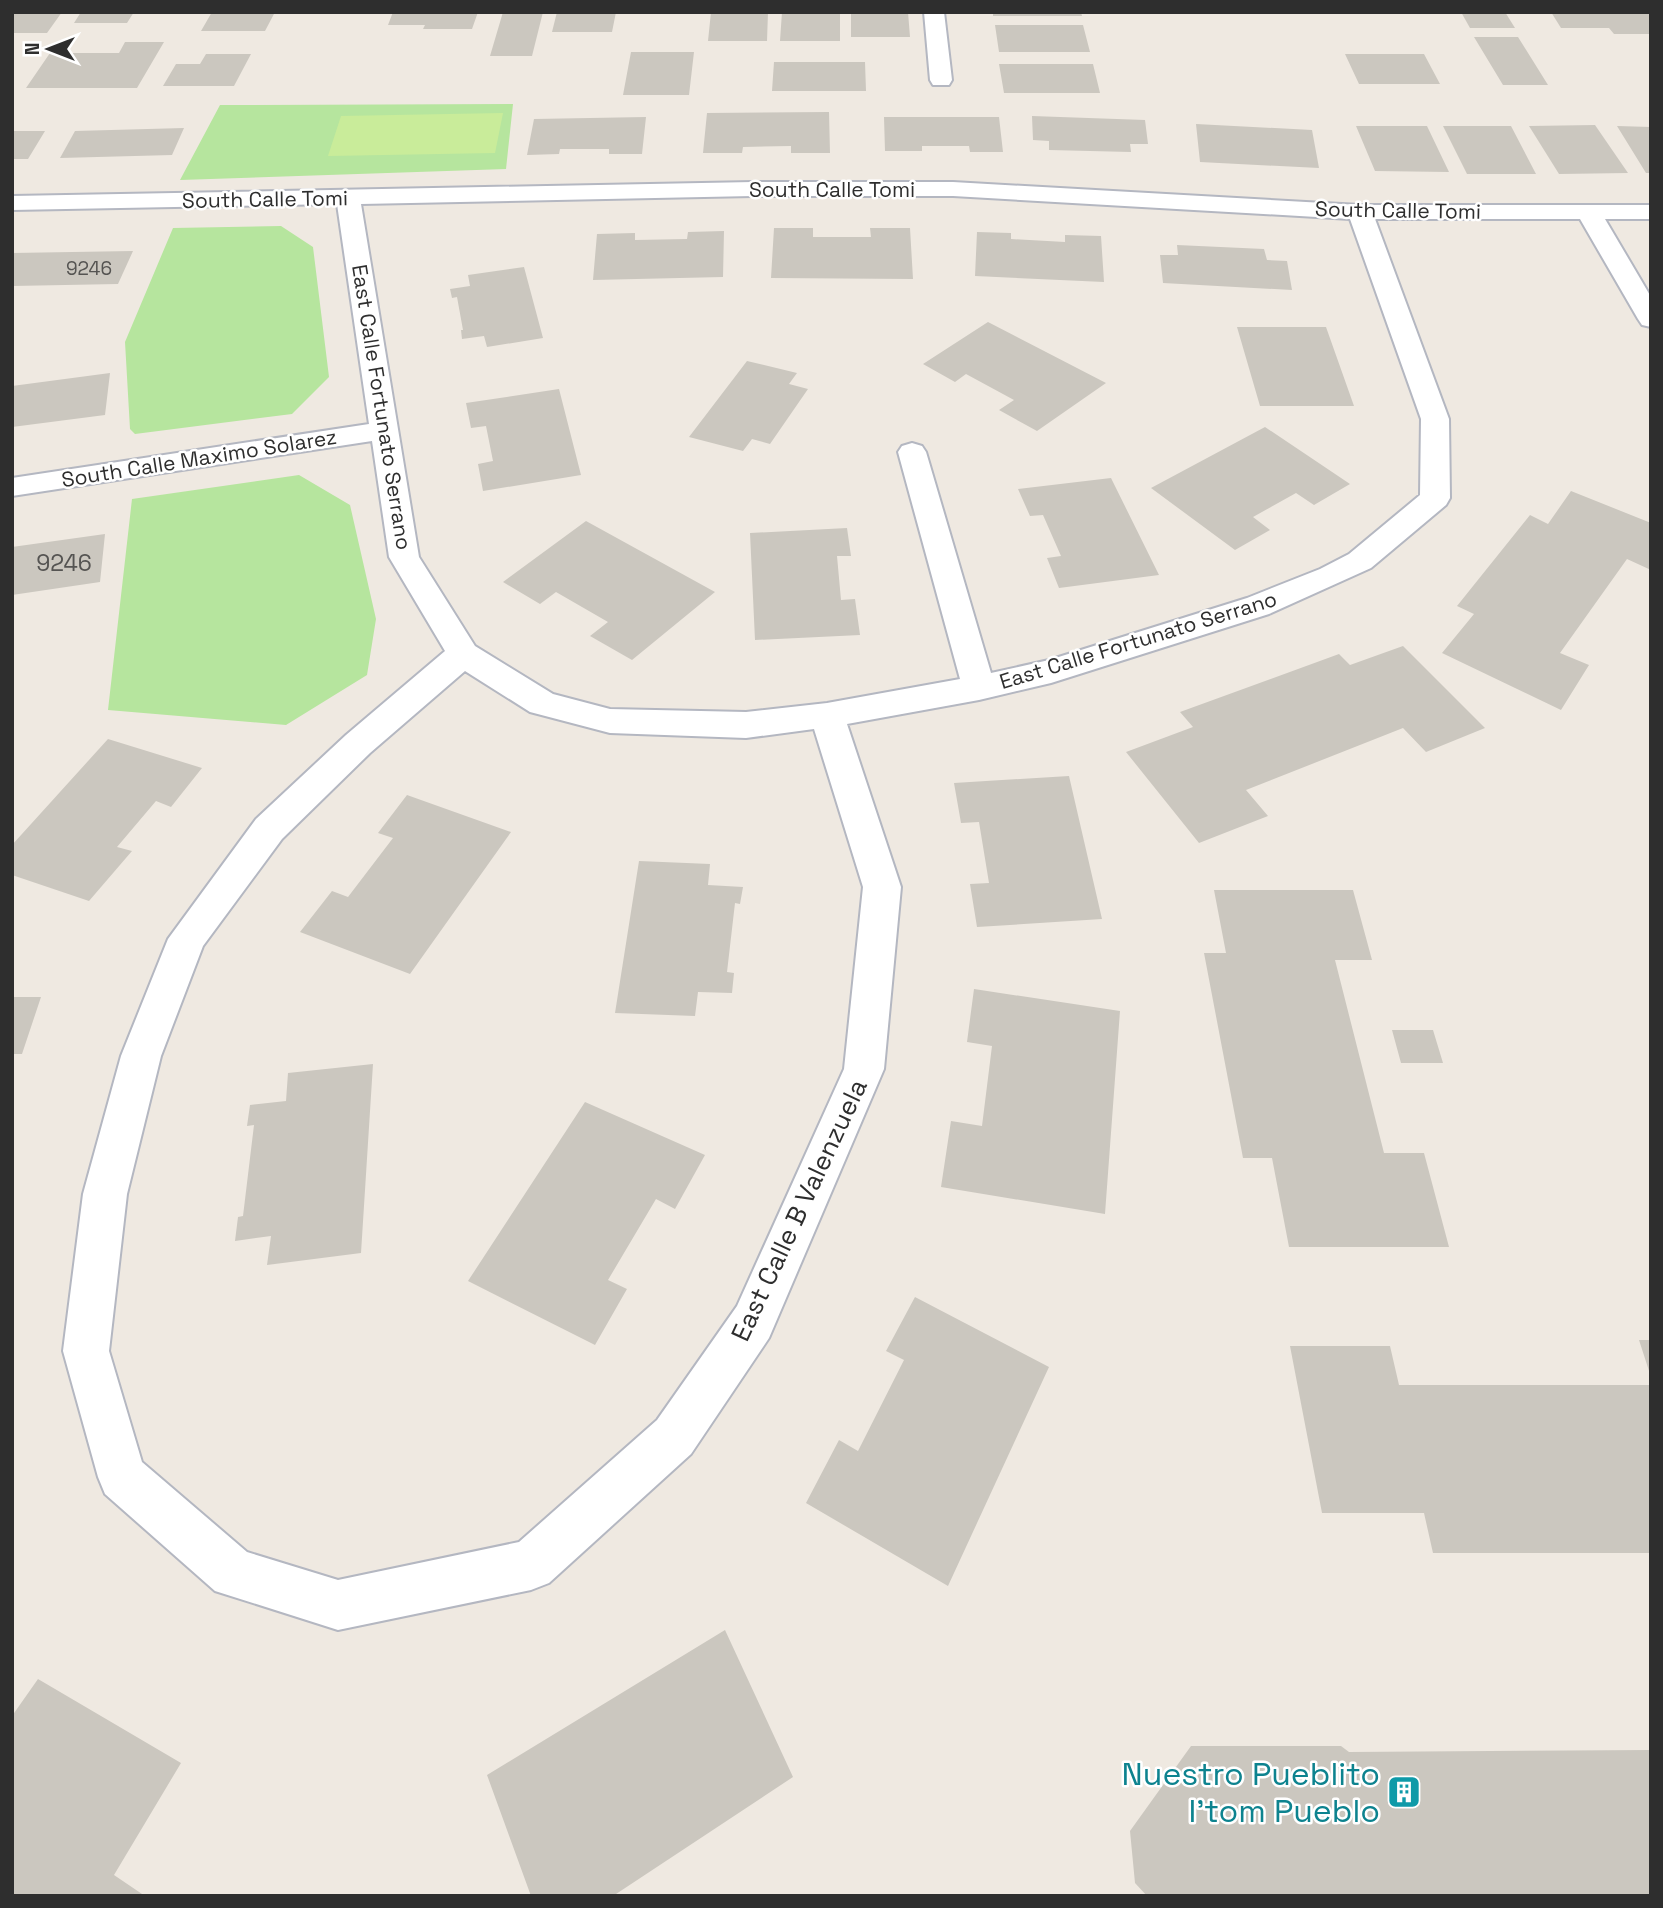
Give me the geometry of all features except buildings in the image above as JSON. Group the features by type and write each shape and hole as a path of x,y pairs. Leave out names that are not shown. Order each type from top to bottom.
{"street":[{"path":"934,12 941,80"},
{"name":"South Calle Tomi","path":"12,203 753,189 953,189 1360,212 1651,212"},
{"name":"East Calle Fortunato Serrano","path":"348,197 404,557 463,653 542,703 610,721 746,725 827,715 979,688 1051,671 1245,610 1331,576 1360,561 1435,498 1435,419 1360,212"},
{"path":"1588,212 1651,319"},
{"name":"South Calle Maximo Solarez","path":"12,487 385,430"},
{"path":"912,452 979,688"},
{"name":"East Calle B Valenzuela","path":"463,653 358,744 269,829 187,939 141,1056 103,1207 86,1351 122,1477 233,1573 338,1605 531,1565 674,1437 752,1322 864,1069 882,887 827,715"}],"green space":[{"path":"513,104 506,169 180,180 220,105"},
{"path":"503,113 495,153 328,156 341,116"},
{"path":"281,226 313,247 329,377 292,414 135,434 130,429 125,342 173,228"},
{"path":"299,475 350,505 376,619 367,675 286,725 108,710 132,499"}],"place":[{"name":"Nuestro Pueblito I'tom Pueblo","path":"1404,1792"}]}
